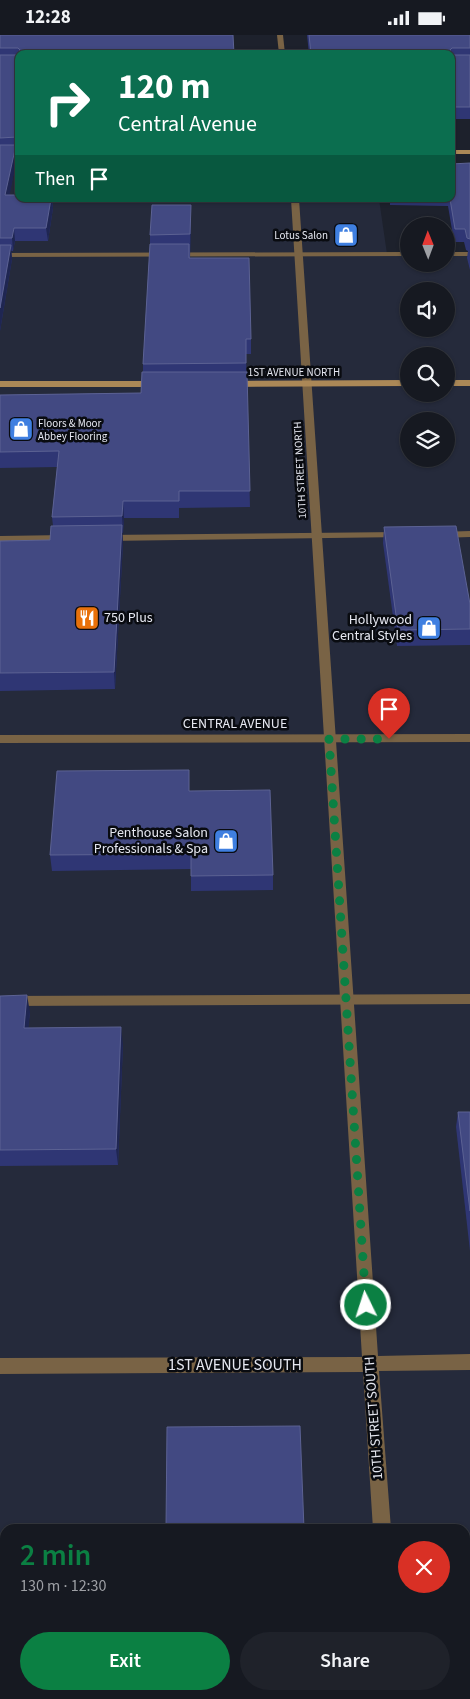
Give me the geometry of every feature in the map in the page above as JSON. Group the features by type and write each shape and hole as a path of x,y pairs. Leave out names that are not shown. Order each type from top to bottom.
{"main road":[{"path":"455,152 470,152"},
{"name":"1ST AVENUE NORTH","path":"218,384 400,383"},
{"path":"455,383 470,383"},
{"path":"0,384 169,384"}],"street":[{"path":"280,35 282,50"},
{"name":"10TH STREET NORTH","path":"295,202 329,739"},
{"path":"0,255 400,254"},
{"path":"455,254 470,254"},
{"path":"97,538 412,535"},
{"path":"432,535 470,535"},
{"path":"0,539 78,538"},
{"name":"CENTRAL AVENUE","path":"0,739 470,738"},
{"name":"10TH STREET SOUTH","path":"329,739 382,1524"},
{"path":"0,1001 470,999"},
{"name":"1ST AVENUE SOUTH","path":"0,1366 470,1362"}],"shaded area":[{"path":"0,154 15,154 15,202 379,202 387,254 400,254 400,273 455,273 455,254 470,254 470,1524 0,1524"}],"building":[{"path":"0,35 233,35 234,50 20,50 18,48 0,48"},
{"path":"309,35 470,35 470,48 452,48 450,50 311,50"},
{"path":"0,55 15,55 15,137 0,138"},
{"path":"455,55 470,55 470,107 455,107"},
{"path":"0,145 15,145 5,195 15,195 15,202 50,202 46,228 14,228 12,238 0,238"},
{"path":"470,163 470,239 467,238 465,229 455,229 455,217 453,217 450,202 455,202 455,164"},
{"path":"152,205 191,205 190,234 150,235"},
{"path":"150,244 189,244 189,258 249,258 251,339 246,339 246,363 143,364"},
{"path":"0,245 11,245 0,308"},
{"path":"142,372 247,372 250,491 179,491 179,501 123,501 122,516 52,517 59,451 0,452 0,395 141,393"},
{"path":"122,525 114,672 0,673 0,541 50,540 51,526"},
{"path":"456,526 470,604 470,629 398,630 384,527"},
{"path":"189,770 189,791 270,790 273,875 191,876 191,854 50,855 57,771"},
{"path":"27,995 24,1028 121,1027 116,1149 0,1150 0,996"},
{"path":"458,1112 470,1112 470,1211"},
{"path":"300,1426 304,1524 166,1524 167,1427"}],"place":[{"name":"Lotus Salon","path":"346,235"},
{"name":"Floors & Moor Abbey Flooring","path":"21,429"},
{"name":"750 Plus","path":"87,618"},
{"name":"Hollywood Central Styles","path":"429,628"},
{"name":"Penthouse Salon Professionals & Spa","path":"226,841"}],"route":[{"path":"366,1305 329,739 389,739"}]}
